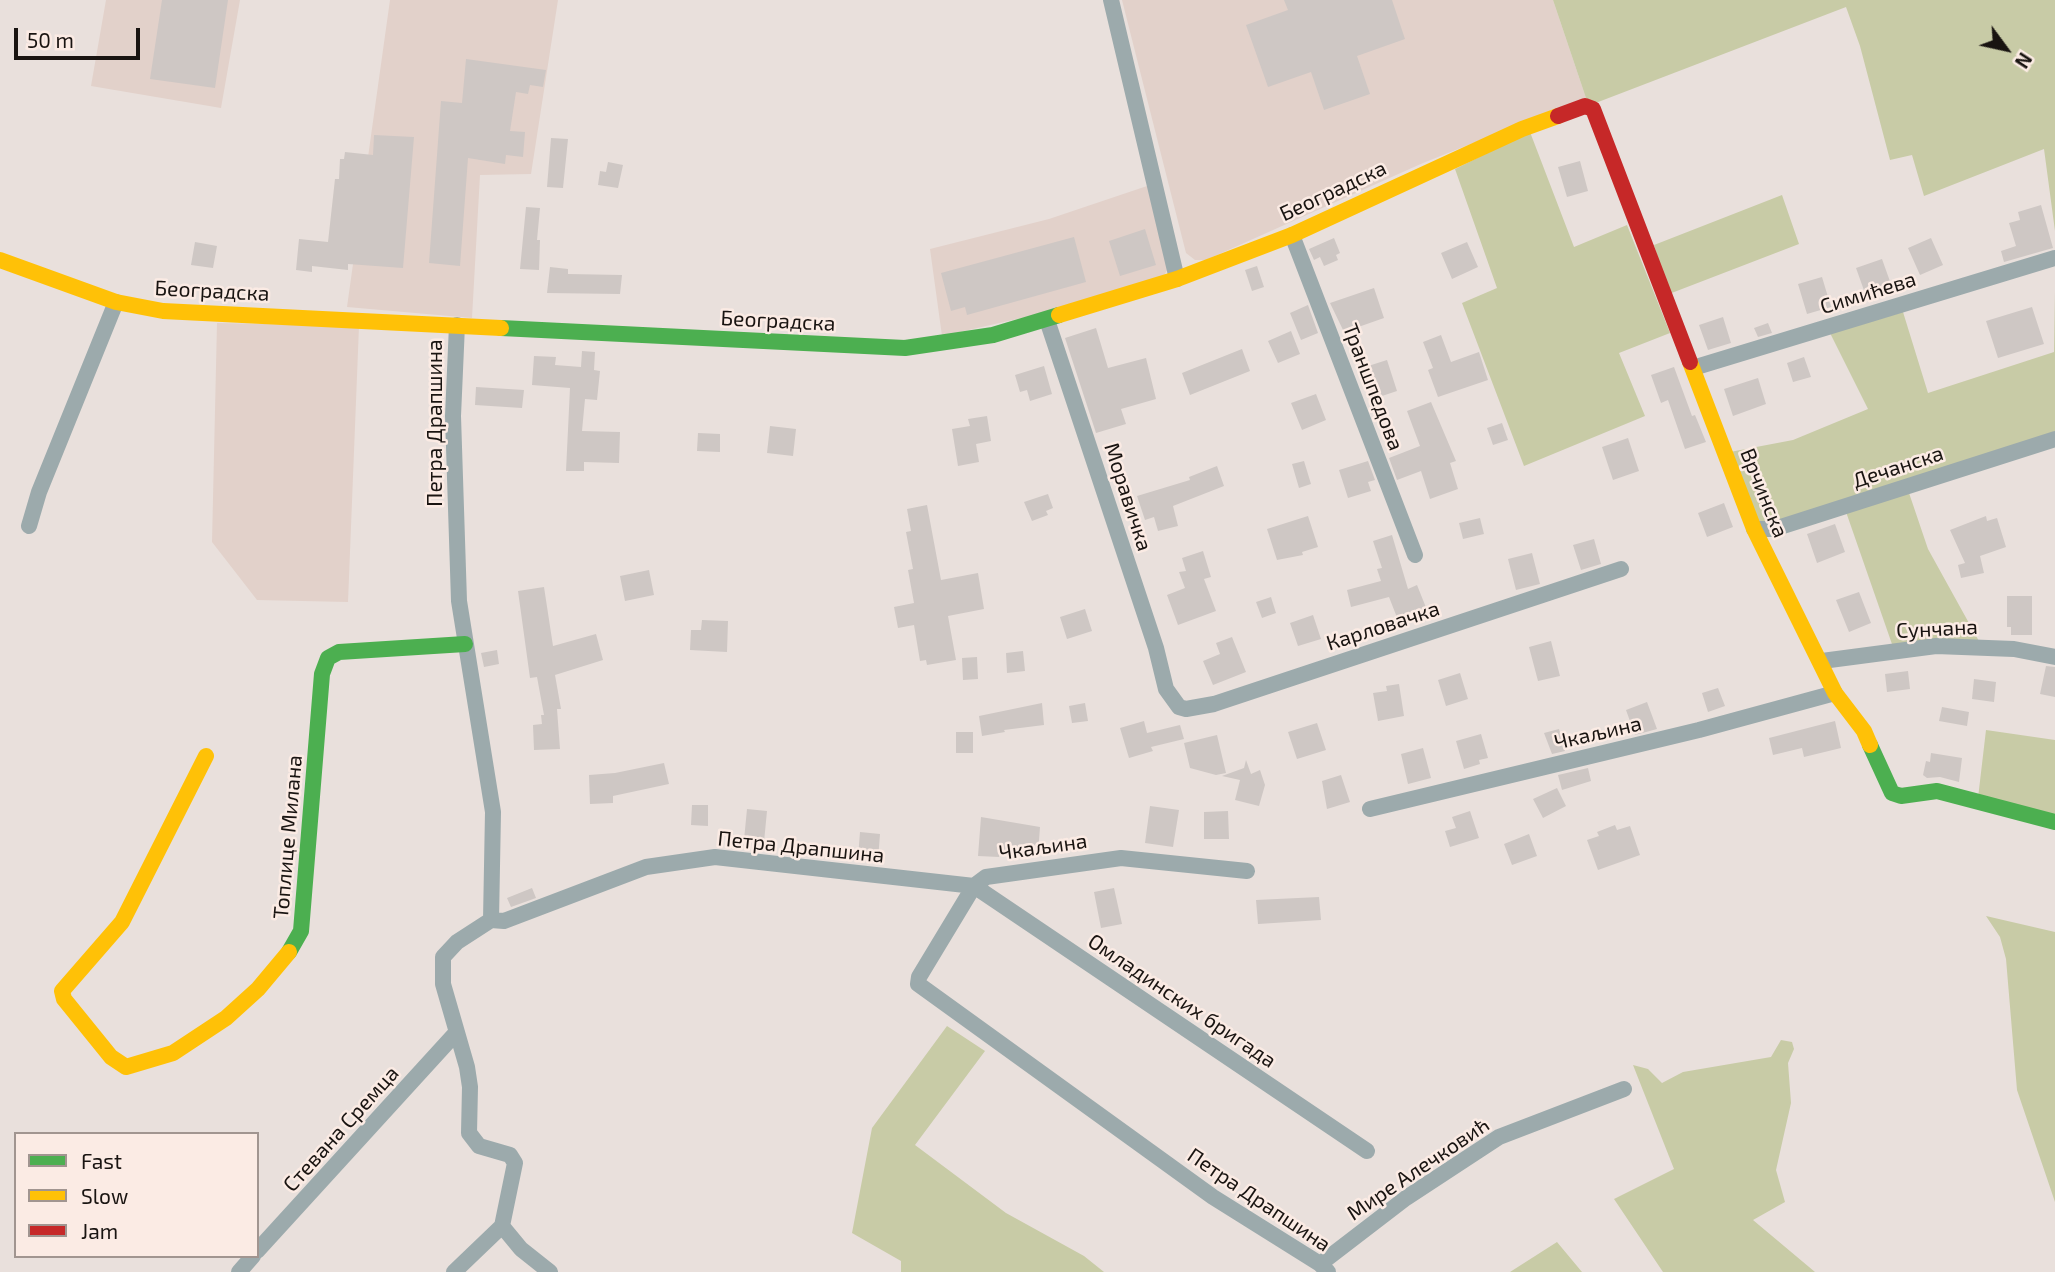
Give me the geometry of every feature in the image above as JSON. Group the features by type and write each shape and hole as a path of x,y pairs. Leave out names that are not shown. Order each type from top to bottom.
{"street":[{"path":"1111,0 1177,279"},
{"name":"Врчинска","path":"1522,129 1577,107 1592,109 1754,529 1822,661 1835,693 1864,731 1892,793 1901,796 1937,791 2055,822"},
{"name":"Београдска","path":"0,260 116,302 163,311 905,348 981,338 1177,279 1292,234 1522,129"},
{"name":"Траншпедова","path":"1292,234 1415,555"},
{"name":"Симићева","path":"1693,368 2055,258"},
{"path":"29,526 38,492 116,302"},
{"name":"Моравичка","path":"1047,320 1152,635 1166,690"},
{"name":"Петра Драпшина","path":"457,325 453,416 459,601 493,812 491,920 505,921 646,867 715,857 974,886 919,977 918,984 1213,1197 1324,1268"},
{"name":"Дечанска","path":"1754,529 1774,529 2055,439"},
{"name":"Карловачка","path":"1166,690 1179,707 1186,709 1214,704 1621,569"},
{"name":"Топлице Милана","path":"206,757 122,922 62,991 64,999 111,1057 126,1068 173,1053 226,1018 266,980 288,954 301,931 322,674 328,658 339,652 465,644"},
{"name":"Сунчана","path":"1822,661 1936,646 2014,649 2055,657"},
{"name":"Чкаљина","path":"1370,809 1699,730 1835,693"},
{"name":"Чкаљина","path":"974,886 986,877 1000,874 1121,858 1247,872"},
{"name":"Омладинских бригада","path":"974,886 1367,1151"},
{"path":"454,1272 502,1226 515,1163 510,1155 479,1146 469,1133 470,1087 443,984 443,957 457,942 491,920"},
{"name":"Стевана Сремца","path":"259,1249 455,1034"},
{"name":"Мире Алечковић","path":"1324,1268 1406,1198 1499,1138 1624,1089"},
{"path":"502,1226 521,1250 550,1272"},
{"path":"239,1272 251,1258"}],"shaded area":[{"path":"106,0 240,0 221,108 91,86"},
{"path":"390,0 558,0 531,174 480,175 472,318 347,307"},
{"path":"1122,0 1553,0 1586,98 1423,163 1206,260 1195,260 1186,253"},
{"path":"1150,185 1168,268 1164,276 1048,312 942,336 930,249 1049,219"},
{"path":"217,323 359,326 348,602 257,600 212,542"}],"green space":[{"path":"1553,0 2055,0 2055,231 2044,149 1924,196 1912,155 1890,160 1860,46 1846,7 1593,104 1586,98"},
{"path":"1530,132 1574,247 1627,225 1670,333 1619,353 1645,416 1524,466 1462,303 1497,288 1455,169"},
{"path":"1782,195 1799,244 1669,294 1654,245"},
{"path":"2055,292 2055,435 1773,525 1756,525 1730,452 1793,440 1868,409 1830,333 1903,312 1928,393 2054,352"},
{"path":"1908,490 1928,549 1980,643 1893,647 1845,509"},
{"path":"1986,730 2055,740 2055,817 1978,798"},
{"path":"1986,916 2055,932 2055,1202 2017,1090 2006,959 2000,937"},
{"path":"947,1026 985,1051 915,1145 1006,1213 1084,1256 1104,1272 901,1272 901,1261 852,1233 872,1128"},
{"path":"1781,1040 1792,1042 1794,1049 1788,1063 1791,1103 1776,1170 1785,1202 1753,1220 1815,1272 1663,1272 1614,1199 1674,1169 1633,1065 1648,1069 1662,1083 1683,1072 1771,1057"},
{"path":"1557,1242 1582,1272 1510,1272"}],"building":[{"path":"162,0 228,0 215,88 150,79"},
{"path":"1284,0 1392,0 1405,39 1357,56 1370,94 1324,110 1311,72 1268,87 1246,25 1288,10"},
{"path":"466,59 546,70 543,87 530,85 528,94 516,92 510,131 525,132 523,157 506,155 505,164 468,158 460,266 429,263 441,101 462,103"},
{"path":"374,135 414,137 403,268 348,264 348,270 312,266 312,272 296,270 299,239 328,242 340,159 344,159 345,152 373,155"},
{"path":"551,138 568,139 563,188 547,187"},
{"path":"1580,161 1588,191 1567,197 1558,167"},
{"path":"608,162 623,165 618,188 598,185 600,171 606,172"},
{"path":"2041,205 2053,248 2004,262 2001,251 2016,246 2009,223 2020,220 2018,212"},
{"path":"526,207 540,208 537,240 540,240 539,270 520,269"},
{"path":"1145,229 1156,265 1120,276 1109,241"},
{"path":"1074,237 1086,282 967,315 965,307 951,311 941,273"},
{"path":"1334,238 1340,253 1336,255 1338,260 1324,266 1320,257 1314,260 1309,249"},
{"path":"1931,238 1943,265 1920,275 1908,248"},
{"path":"195,242 217,246 213,268 191,265"},
{"path":"1467,242 1478,267 1452,279 1441,253"},
{"path":"1882,259 1892,287 1866,296 1856,268"},
{"path":"1257,266 1264,287 1252,291 1245,270"},
{"path":"550,267 568,269 568,274 622,275 620,294 547,293"},
{"path":"1822,277 1831,307 1807,314 1798,284"},
{"path":"1374,288 1384,318 1344,332 1330,303"},
{"path":"1308,305 1318,333 1301,340 1290,313"},
{"path":"2032,307 2044,344 1998,358 1986,321"},
{"path":"1723,317 1731,343 1708,350 1699,325"},
{"path":"1768,323 1772,333 1758,337 1754,328"},
{"path":"1096,328 1108,368 1146,358 1156,399 1121,409 1126,424 1096,433 1065,338"},
{"path":"1291,331 1300,354 1278,363 1268,341"},
{"path":"1441,335 1451,362 1479,352 1488,380 1438,397 1428,370 1433,368 1423,342"},
{"path":"1242,349 1250,371 1190,395 1182,373"},
{"path":"582,351 595,352 594,370 600,371 597,400 585,399 582,431 620,432 619,463 584,462 584,471 566,471 570,388 532,385 534,356 556,357 555,365 581,367"},
{"path":"1804,357 1811,377 1793,382 1787,363"},
{"path":"1387,360 1397,391 1373,399 1362,368"},
{"path":"1044,366 1052,394 1030,401 1027,390 1020,392 1015,375"},
{"path":"1674,367 1692,416 1695,415 1706,442 1685,449 1668,400 1661,403 1651,375"},
{"path":"1758,378 1766,404 1733,416 1724,389"},
{"path":"476,387 524,390 522,408 475,405"},
{"path":"1316,394 1326,420 1302,430 1291,403"},
{"path":"1431,402 1456,461 1450,463 1458,489 1430,499 1421,471 1397,480 1389,458 1420,446 1407,411"},
{"path":"987,416 991,441 976,444 979,462 958,466 952,429 970,426 968,419"},
{"path":"1502,423 1508,440 1493,445 1487,428"},
{"path":"770,426 796,429 793,456 767,453"},
{"path":"698,433 720,434 720,452 697,451"},
{"path":"1628,438 1639,471 1613,480 1602,447"},
{"path":"1304,461 1311,484 1299,488 1292,464"},
{"path":"1368,461 1375,480 1368,482 1371,491 1348,498 1339,470"},
{"path":"1217,466 1224,486 1173,506 1178,526 1158,531 1154,517 1145,520 1137,496 1190,480 1189,477"},
{"path":"1048,494 1053,508 1046,511 1048,515 1032,521 1024,502"},
{"path":"1724,503 1733,527 1707,537 1698,513"},
{"path":"927,505 941,580 978,573 984,609 948,616 956,660 927,665 926,660 920,661 914,625 898,628 894,607 914,603 908,570 913,569 906,532 911,531 907,509"},
{"path":"1308,516 1318,547 1302,552 1303,555 1277,560 1267,529"},
{"path":"1986,516 1987,521 1997,518 2006,547 1980,556 1984,573 1961,578 1958,565 1965,563 1950,530"},
{"path":"1480,518 1484,534 1463,539 1459,523"},
{"path":"1835,524 1845,552 1817,563 1807,534"},
{"path":"1392,535 1408,589 1417,585 1429,615 1405,625 1402,619 1398,620 1389,597 1351,607 1347,590 1381,581 1377,569 1382,568 1373,541"},
{"path":"1594,539 1601,564 1581,570 1573,545"},
{"path":"1203,551 1211,577 1204,579 1216,611 1178,625 1167,595 1185,588 1179,572 1186,571 1182,558"},
{"path":"1532,553 1540,584 1516,590 1508,559"},
{"path":"649,570 654,595 625,601 620,576"},
{"path":"544,587 553,646 596,634 603,660 555,675 561,709 557,709 560,749 534,750 533,725 542,724 541,715 544,715 537,677 530,678 518,591"},
{"path":"1859,592 1871,623 1849,632 1836,600"},
{"path":"2007,596 2032,596 2032,635 2011,635 2011,627 2007,627"},
{"path":"1271,597 1276,613 1262,618 1256,602"},
{"path":"1085,609 1092,631 1067,639 1060,617"},
{"path":"1313,615 1321,639 1298,646 1290,623"},
{"path":"702,620 728,621 727,652 690,650 691,630 701,630"},
{"path":"1232,637 1246,672 1213,685 1203,661 1220,654 1216,643"},
{"path":"1551,641 1560,676 1538,681 1529,647"},
{"path":"497,650 499,664 484,667 481,653"},
{"path":"1023,651 1025,671 1007,673 1006,653"},
{"path":"977,657 978,679 963,680 962,658"},
{"path":"2046,666 2055,667 2055,697 2040,694"},
{"path":"1908,671 1910,689 1887,692 1885,674"},
{"path":"1460,673 1468,699 1446,706 1438,680"},
{"path":"1974,679 1996,682 1994,702 1972,699"},
{"path":"1399,684 1404,716 1378,721 1373,693 1387,691 1386,686"},
{"path":"1718,688 1725,706 1708,712 1702,693"},
{"path":"1647,702 1657,729 1635,735 1626,710"},
{"path":"1042,703 1044,725 982,736 979,716"},
{"path":"1085,703 1088,721 1072,723 1069,706"},
{"path":"1942,707 1969,712 1967,726 1939,721"},
{"path":"1144,721 1147,733 1180,725 1184,739 1151,747 1153,751 1129,758 1120,728"},
{"path":"1835,721 1841,748 1804,757 1802,748 1773,755 1769,738"},
{"path":"1317,723 1326,750 1297,759 1288,732"},
{"path":"1559,729 1565,751 1552,754 1544,733"},
{"path":"956,732 973,732 973,753 956,753"},
{"path":"1481,734 1488,758 1479,760 1480,764 1464,769 1456,741"},
{"path":"1217,735 1226,773 1216,775 1190,768 1184,743"},
{"path":"1423,748 1431,778 1408,784 1401,754"},
{"path":"1931,753 1962,758 1959,782 1940,777 1927,778 1923,775 1926,761 1930,762"},
{"path":"1246,760 1251,774 1260,770 1265,785 1259,806 1235,800 1240,780 1222,776 1244,768"},
{"path":"664,763 669,784 613,796 613,803 590,804 589,775 615,773"},
{"path":"1588,768 1591,781 1562,790 1558,775"},
{"path":"1341,775 1350,802 1327,809 1322,781"},
{"path":"1557,788 1566,806 1543,818 1533,799"},
{"path":"692,805 708,805 708,826 691,825"},
{"path":"1150,806 1179,810 1173,847 1145,843"},
{"path":"747,809 767,811 764,842 744,840"},
{"path":"1228,811 1229,839 1204,839 1204,812"},
{"path":"1470,811 1479,838 1450,847 1445,831 1456,828 1452,817"},
{"path":"981,817 1040,827 1038,854 1000,851 999,857 978,856"},
{"path":"1615,825 1617,830 1630,826 1640,855 1598,870 1587,840 1599,836 1597,832"},
{"path":"860,832 880,834 878,860 858,858"},
{"path":"1529,834 1537,856 1512,865 1504,844"},
{"path":"532,888 536,898 511,907 507,898"},
{"path":"1114,888 1122,924 1101,928 1094,892"},
{"path":"1319,897 1321,920 1258,924 1256,900"}],"traffic: fast":[{"path":"501,328 905,348 993,335 1059,315"},
{"path":"289,952 301,931 322,674 328,658 339,652 465,644"},
{"path":"1870,745 1892,793 1901,796 1937,791 2055,822"}],"traffic: slow":[{"path":"1059,315 1177,279 1292,235 1522,129 1558,116"},
{"path":"0,260 116,302 163,311 501,328"},
{"path":"1690,362 1754,529 1835,693 1864,731 1870,745"},
{"path":"206,756 122,922 62,991 64,999 111,1057 126,1067 173,1053 226,1018 258,989 289,952"}],"traffic: jam":[{"path":"1558,116 1585,106 1593,109 1690,362"}]}
